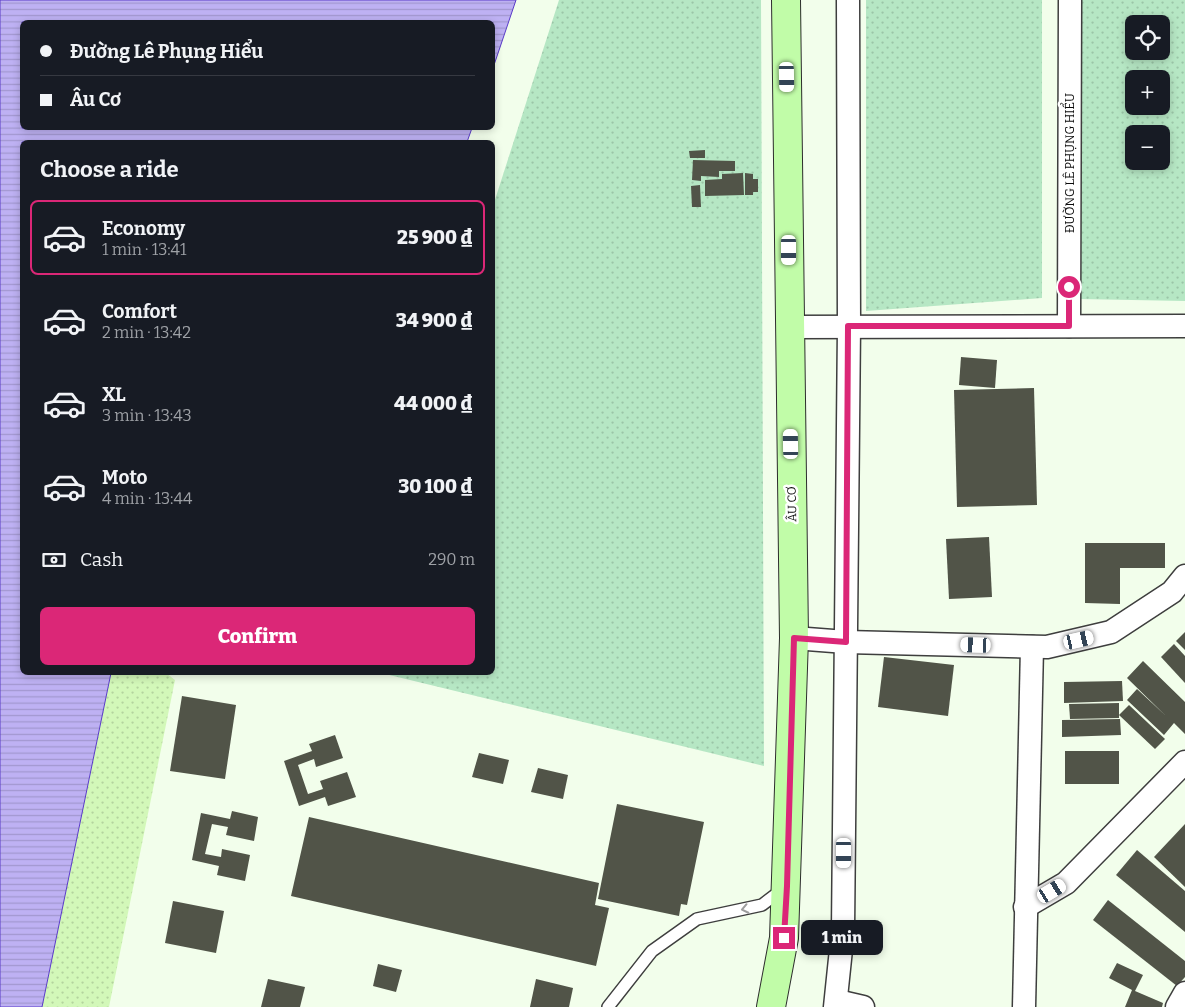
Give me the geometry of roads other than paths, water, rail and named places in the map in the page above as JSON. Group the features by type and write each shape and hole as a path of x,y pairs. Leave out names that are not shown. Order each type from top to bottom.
{"main road":[{"name":"ÂU CƠ","path":"771,1007 784,938 794,638 786,0"}],"street":[{"path":"848,0 848,326 843,930 836,1004 863,1007"},
{"name":"ĐƯỜNG LÊ PHỤNG HIỂU","path":"1069,326 1070,0"},
{"path":"789,327 1185,326"},
{"path":"794,638 846,642 1047,647 1110,632 1172,592 1185,576"},
{"path":"1024,1007 1032,647"},
{"path":"1025,907 1066,883 1185,762"},
{"path":"1177,1007 1185,993"}],"lane":[{"path":"608,1007 652,951 696,919 762,905 787,886"}]}
